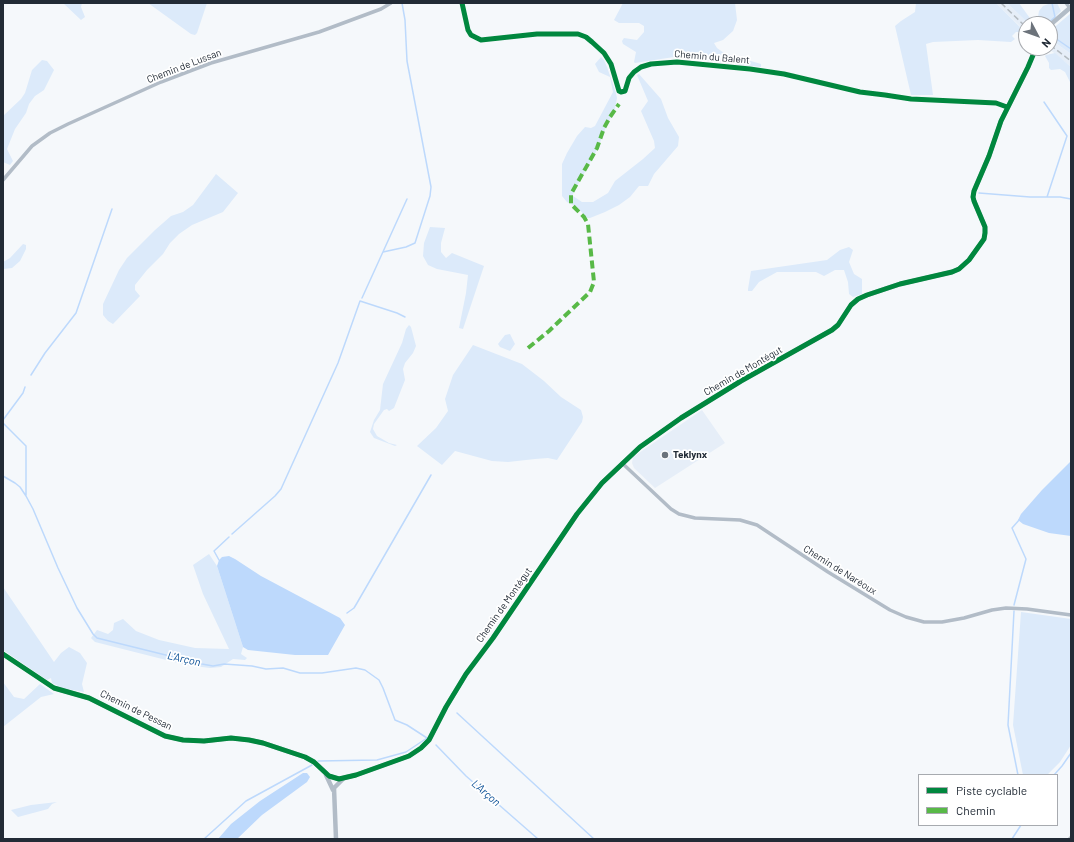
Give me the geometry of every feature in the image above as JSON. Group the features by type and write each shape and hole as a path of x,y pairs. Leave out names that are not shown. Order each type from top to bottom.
{"street":[{"name":"Chemin de Lussan","path":"3,180 32,146 45,136 68,124 161,82 212,63 319,32 381,9 391,3"},
{"name":"Chemin du Balent","path":"462,3 468,30 471,35 481,40 538,34 578,34 586,37 604,53 611,64 619,91 621,92 625,91 629,78 641,67 651,64 677,62 784,74 860,92 911,99 996,103 1007,107"},
{"path":"1058,19 1071,8 1066,3"},
{"name":"Chemin de Montégut","path":"343,779 408,756 421,748 429,740 466,674 493,638 577,514 598,488 640,447 681,418 741,381 832,330 838,325 851,305 858,299 888,288 952,272 964,265 984,239 985,228 973,197 1001,121 1033,56"},
{"name":"Chemin de Naréoux","path":"622,463 671,509 679,514 694,518 740,520 758,525 828,572 890,610 906,617 924,622 942,622 1006,608 1027,609 1071,615"},
{"name":"Chemin de Pessan","path":"3,654 54,688 89,698 165,736 183,740 204,741 231,738 264,743 305,757 314,762 324,772 333,778 343,779"},
{"path":"324,772 333,792 336,839"},
{"path":"333,792 336,785 343,779"}],"shaded area":[{"path":"63,3 82,3 81,7 85,17 81,20"},
{"path":"148,3 207,3 195,35 191,34"},
{"path":"623,3 735,3 737,20 733,31 723,40 714,43 717,48 724,53 761,64 761,67 674,57 635,63 636,52 623,44 622,41 624,38 637,40 644,32 644,26 639,23 619,23 614,20"},
{"path":"916,3 996,3 1018,25 1018,32 1012,36 1015,39 1011,42 978,40 933,42 926,44 933,95 911,95 895,26 915,12"},
{"path":"996,3 1007,3 1021,16 1018,16 1018,24"},
{"path":"1007,3 1019,3 1028,16 1021,16"},
{"path":"1051,3 1057,3 1061,11 1056,16 1038,16 1039,11 1043,6"},
{"path":"1071,13 1071,54 1058,45 1058,24"},
{"path":"1058,45 1071,54 1071,67 1058,56"},
{"path":"1045,56 1058,56 1071,67 1071,84 1065,72 1060,69 1051,70 1049,68 1049,63"},
{"path":"601,57 607,67 616,93 617,98 614,114 610,119 598,148 573,196 582,202 593,202 608,193 615,181 655,148 654,141 641,111 648,101 637,75 639,74 661,99 668,118 679,137 678,146 654,174 648,186 639,186 630,197 619,205 605,212 587,218 577,207 567,202 562,196 562,164 577,136 585,127 591,128 595,126 613,92 610,77 599,72 595,64"},
{"path":"42,60 47,61 54,70 44,90 35,96 29,104 26,113 15,129 7,149 13,161 10,165 3,162 3,116 21,99 25,93 32,70"},
{"path":"216,174 238,193 223,212 192,225 179,234 135,285 135,290 140,296 113,324 108,321 103,315 103,304 119,270 127,258 171,216 183,212 193,205"},
{"path":"430,227 445,228 441,243 441,252 446,258 452,253 484,266 463,329 459,328 468,275 437,269 428,265 423,256 424,243"},
{"path":"23,244 26,245 26,249 20,261 12,268 3,269 3,262 10,258"},
{"path":"849,247 853,250 849,262 854,274 862,279 862,294 853,297 849,294 848,282 844,270 835,270 824,276 816,272 777,272 759,282 752,291 748,291 751,271 827,260 840,250"},
{"path":"409,325 411,327 416,346 413,353 405,363 403,369 405,380 394,408 389,411 387,409 384,410 374,424 373,429 377,436 389,443 397,445 395,446 374,438 370,432 374,420 380,410 383,384"},
{"path":"510,334 515,344 510,351 500,347 498,344 505,335"},
{"path":"473,345 522,364 544,381 561,397 581,410 583,417 582,422 557,460 548,458 508,462 492,461 455,451 442,465 417,446 436,428 448,411 445,399 453,375"},
{"path":"702,410 725,443 655,488 634,468 632,463 633,457"},
{"path":"209,554 217,566 243,647 241,654 247,658 245,660 233,659 221,667 210,668 186,665 95,642 91,638 97,630 108,634 113,630 114,623 123,619 136,631 159,640 195,648 229,649 203,594 193,565"},
{"path":"3,587 54,662 61,653 69,647 80,653 87,663 82,684 84,692 62,688 52,683 51,678 47,680 3,650"},
{"path":"1021,612 1071,619 1071,745 1060,762 1048,774 1023,774 1013,725"},
{"path":"3,682 14,697 24,699 40,684 54,694 41,697 3,727"},
{"path":"57,802 52,804 48,809 18,817 11,810 31,805"}],"water":[{"path":"1071,461 1071,536 1049,533 1023,524 1018,520 1021,514 1042,490"},
{"path":"229,556 261,576 340,618 345,625 328,655 295,655 248,650 243,647 217,566 222,557"},
{"path":"303,773 307,773 310,777 307,782 262,815 237,839 218,839 231,824 260,801"}],"waterway":[{"path":"383,252 406,247 415,243 430,196 431,187 407,61 405,20 402,3"},
{"path":"1052,3 1055,16"},
{"path":"1058,40 1071,49"},
{"path":"1044,102 1067,136 1047,197"},
{"path":"979,193 1030,197 1060,197 1071,199"},
{"path":"362,298 407,199"},
{"path":"31,375 45,353 76,313 112,209"},
{"path":"232,534 281,489 338,363 360,301 405,317"},
{"path":"3,420 23,393 25,387"},
{"path":"3,423 26,446 26,495"},
{"path":"347,613 354,608 431,475"},
{"name":"L'Arçon","path":"3,476 20,487 26,496 77,608 97,638 213,666 224,664 252,666 266,669 283,668 300,673 322,673 356,668 365,670 379,680 395,720 407,725 427,738 406,752 377,760 318,761"},
{"path":"1014,605 1026,559 1012,528 1020,519"},
{"path":"219,560 214,551 229,537"},
{"path":"1014,611 1008,725 1018,774"},
{"path":"457,713 594,839"},
{"name":"L'Arçon","path":"436,745 466,776 538,839"},
{"name":"L'Arçon","path":"1055,774 1071,753"},
{"path":"204,839 246,801 312,765"},
{"name":"L'Arçon","path":"1012,839 1020,826"}],"railway":[{"path":"1001,3 1018,19"},
{"path":"1058,51 1071,61"},
{"path":"1068,839 1071,836"}],"marked path":[{"path":"528,348 549,331 590,292 594,282 588,224 584,217 571,204 571,194 597,148 604,128 619,104"}],"cycle path":[{"path":"462,3 468,30 471,35 481,40 537,34 578,34 586,37 604,53 611,64 619,91 621,92 625,91 629,78 641,67 651,64 677,62 784,74 860,92 911,99 996,103 1007,107"},
{"path":"3,654 54,688 89,698 165,736 183,740 204,741 231,738 263,743 305,757 314,762 329,776 339,779 356,775 409,756 421,748 429,740 446,707 466,674 493,638 577,514 602,483 640,447 681,418 741,381 832,330 838,325 851,305 858,299 900,284 952,272 959,269 969,260 984,239 985,233 985,227 974,201 974,191 989,156 1001,121 1033,56"}],"place":[{"name":"Teklynx","path":"665,455"}]}
